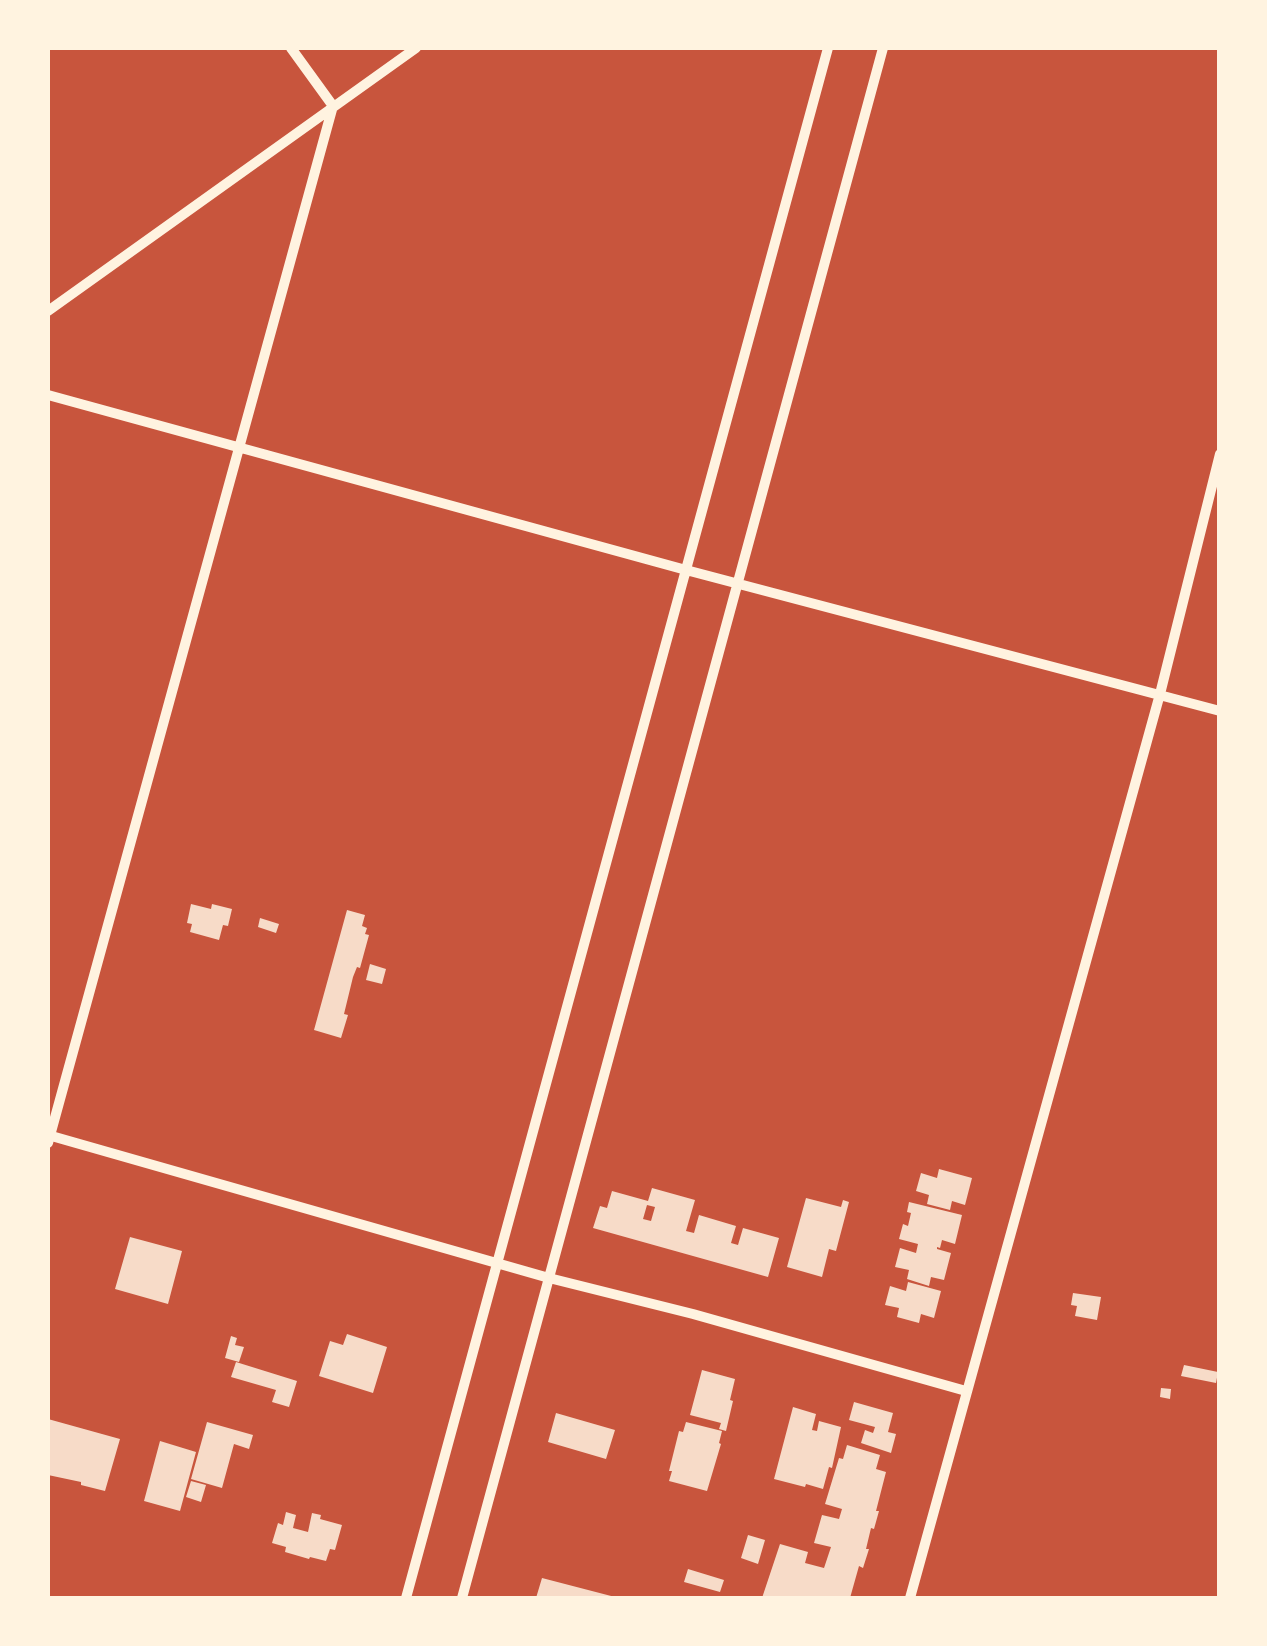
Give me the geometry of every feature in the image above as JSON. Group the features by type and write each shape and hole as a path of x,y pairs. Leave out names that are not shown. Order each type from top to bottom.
{"street":[{"path":"292,48 333,106"},
{"path":"48,311 416,48"},
{"path":"406,1598 828,48"},
{"path":"462,1598 882,48"},
{"path":"333,106 48,1138 966,1391"},
{"path":"48,395 1220,711"},
{"path":"910,1598 1160,694 1220,454"}],"building":[{"path":"191,904 232,909 219,940 190,932 192,924 187,923"},
{"path":"347,910 365,915 362,926 369,935 360,968 353,977 341,1038 314,1030"},
{"path":"260,918 279,924 276,933 258,927"},
{"path":"370,964 386,969 382,984 366,980"},
{"path":"939,1169 972,1178 965,1205 952,1201 950,1210 927,1204 929,1195 916,1191 921,1173 937,1178"},
{"path":"652,1188 695,1200 686,1231 694,1233 699,1215 736,1226 731,1243 738,1245 743,1228 779,1238 768,1277 593,1228 600,1206 607,1208 612,1191 648,1201","holes":["647,1205 655,1207 651,1221 643,1219"]},
{"path":"806,1198 841,1207 843,1200 849,1202 836,1251 829,1249 822,1277 787,1267"},
{"path":"909,1202 962,1215 955,1244 942,1240 940,1248 937,1247 951,1253 944,1280 931,1277 929,1286 907,1279 909,1270 895,1267 900,1248 916,1253 918,1244 899,1239 903,1224 908,1226"},
{"path":"130,1237 182,1251 168,1304 115,1289"},
{"path":"908,1282 941,1291 934,1318 921,1314 919,1323 897,1317 899,1308 885,1305 890,1286 906,1291"},
{"path":"1073,1293 1101,1297 1097,1320 1075,1316 1077,1306 1071,1305"},
{"path":"347,1334 387,1347 373,1393 319,1376 330,1341 343,1345"},
{"path":"231,1336 237,1338 235,1345 244,1347 239,1362 225,1358"},
{"path":"236,1362 297,1381 289,1407 272,1402 276,1390 231,1377"},
{"path":"1184,1365 1218,1372 1216,1383 1181,1376"},
{"path":"702,1370 735,1379 726,1431 719,1429 721,1423 690,1415"},
{"path":"1161,1388 1171,1389 1170,1399 1160,1397"},
{"path":"854,1402 893,1413 888,1432 896,1434 891,1453 861,1443 865,1430 873,1433 875,1427 849,1420"},
{"path":"793,1407 816,1414 812,1430 817,1431 819,1421 841,1427 823,1489 774,1479"},
{"path":"556,1413 615,1430 606,1459 548,1442"},
{"path":"48,1419 120,1439 105,1491 48,1475"},
{"path":"207,1422 253,1435 249,1449 234,1444 222,1488 191,1479"},
{"path":"686,1422 722,1431 707,1491 669,1481 679,1431 683,1432"},
{"path":"160,1441 196,1452 180,1511 144,1501"},
{"path":"847,1445 880,1455 876,1469 886,1472 869,1549 863,1568 859,1566 850,1598 762,1598 780,1544 808,1552 805,1563 824,1568 831,1547 814,1543 822,1515 839,1519 842,1509 825,1504"},
{"path":"191,1481 206,1485 201,1502 186,1497"},
{"path":"286,1512 296,1515 293,1528 308,1532 312,1513 342,1525 335,1550 330,1549 326,1561 285,1552 286,1547 272,1543"},
{"path":"748,1535 765,1540 758,1564 741,1558"},
{"path":"688,1569 724,1580 720,1592 684,1582"},
{"path":"542,1578 615,1597 615,1598 536,1598"}]}
